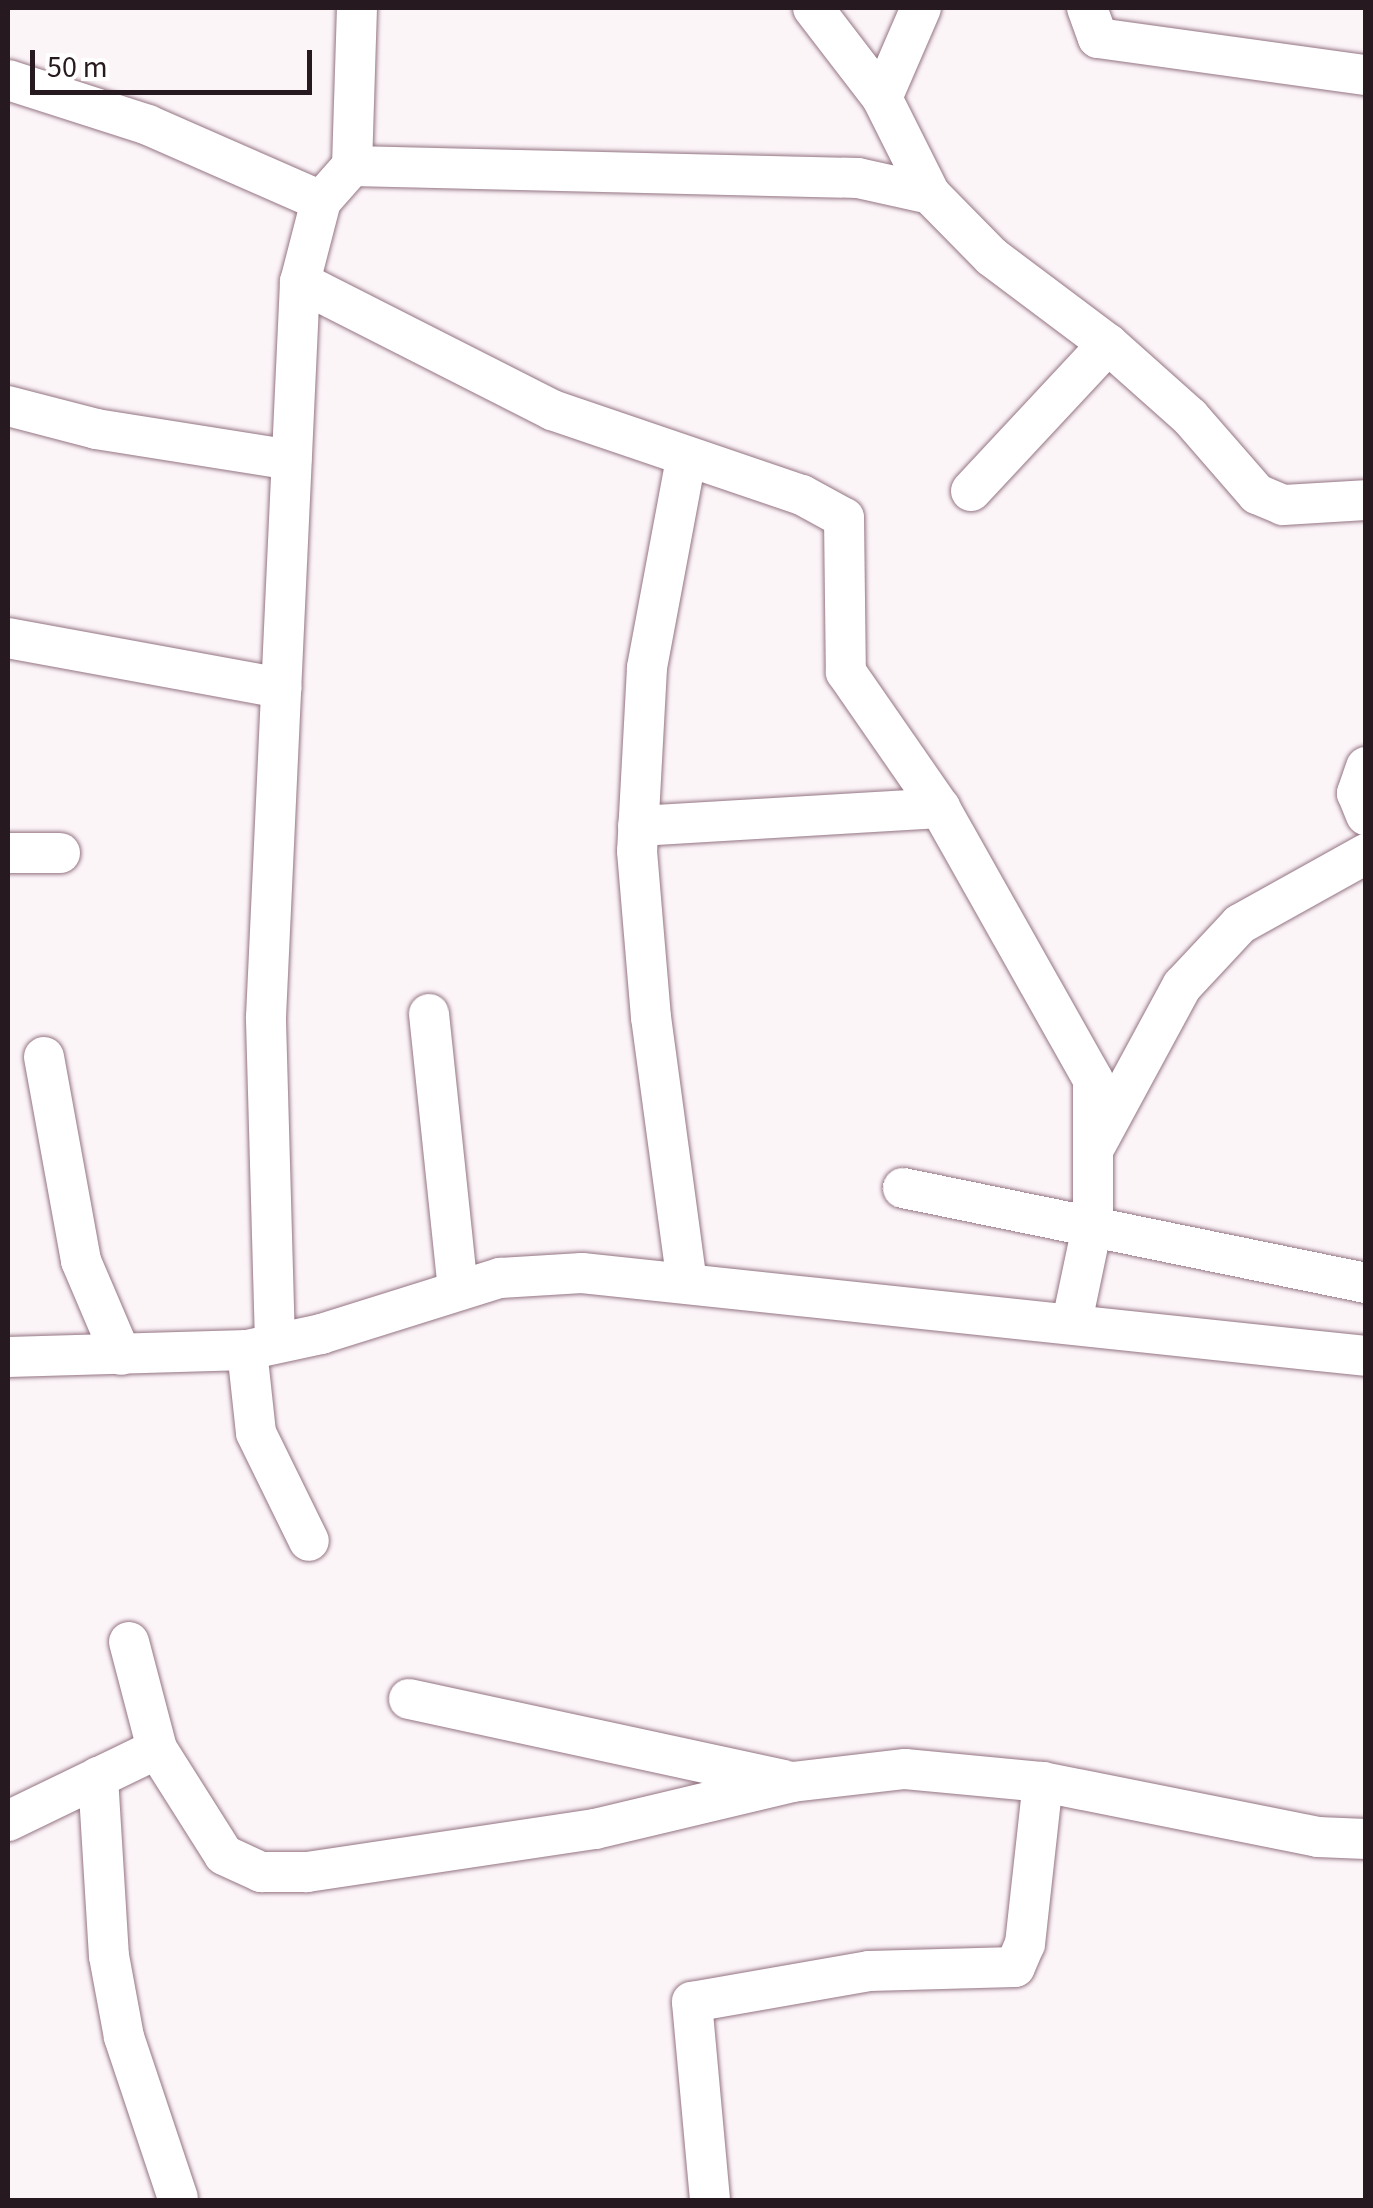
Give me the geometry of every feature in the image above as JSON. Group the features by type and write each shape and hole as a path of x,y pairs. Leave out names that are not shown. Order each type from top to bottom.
{"street":[{"path":"309,1541 256,1433 266,1018 300,282 321,201 352,166 356,8"},
{"path":"813,8 882,98 930,194 992,257 1108,344 1190,417 1257,494 1283,506 1366,500"},
{"path":"882,98 922,8"},
{"path":"1087,8 1098,38 1366,75"},
{"path":"8,80 148,125 321,201"},
{"path":"352,166 858,178 930,194"},
{"path":"300,282 552,410 802,496 844,518 846,672 940,808 1093,1080 1093,1222 1072,1322"},
{"path":"970,491 1108,344"},
{"path":"8,406 96,428 292,460"},
{"path":"686,458 647,668 638,826 651,1018 688,1284"},
{"path":"8,638 281,688"},
{"path":"1366,767 1357,793 1366,815"},
{"path":"638,826 940,808"},
{"path":"8,852 60,853"},
{"path":"1095,1146 1182,986 1240,924 1366,854"},
{"path":"429,1014 458,1289"},
{"path":"44,1057 81,1261 121,1355"},
{"path":"903,1188 1093,1222 1366,1283"},
{"path":"8,1357 261,1347 500,1278 582,1273 1366,1356"},
{"path":"128,1642 156,1749 224,1855 261,1872 307,1872 595,1828 792,1782 906,1769 1042,1782 1318,1837 1366,1839"},
{"path":"409,1699 792,1782"},
{"path":"8,1821 156,1749"},
{"path":"98,1777 109,1956 124,2037 178,2198"},
{"path":"710,2200 692,2002 869,1971 1015,1966 1024,1944 1042,1782"}]}
